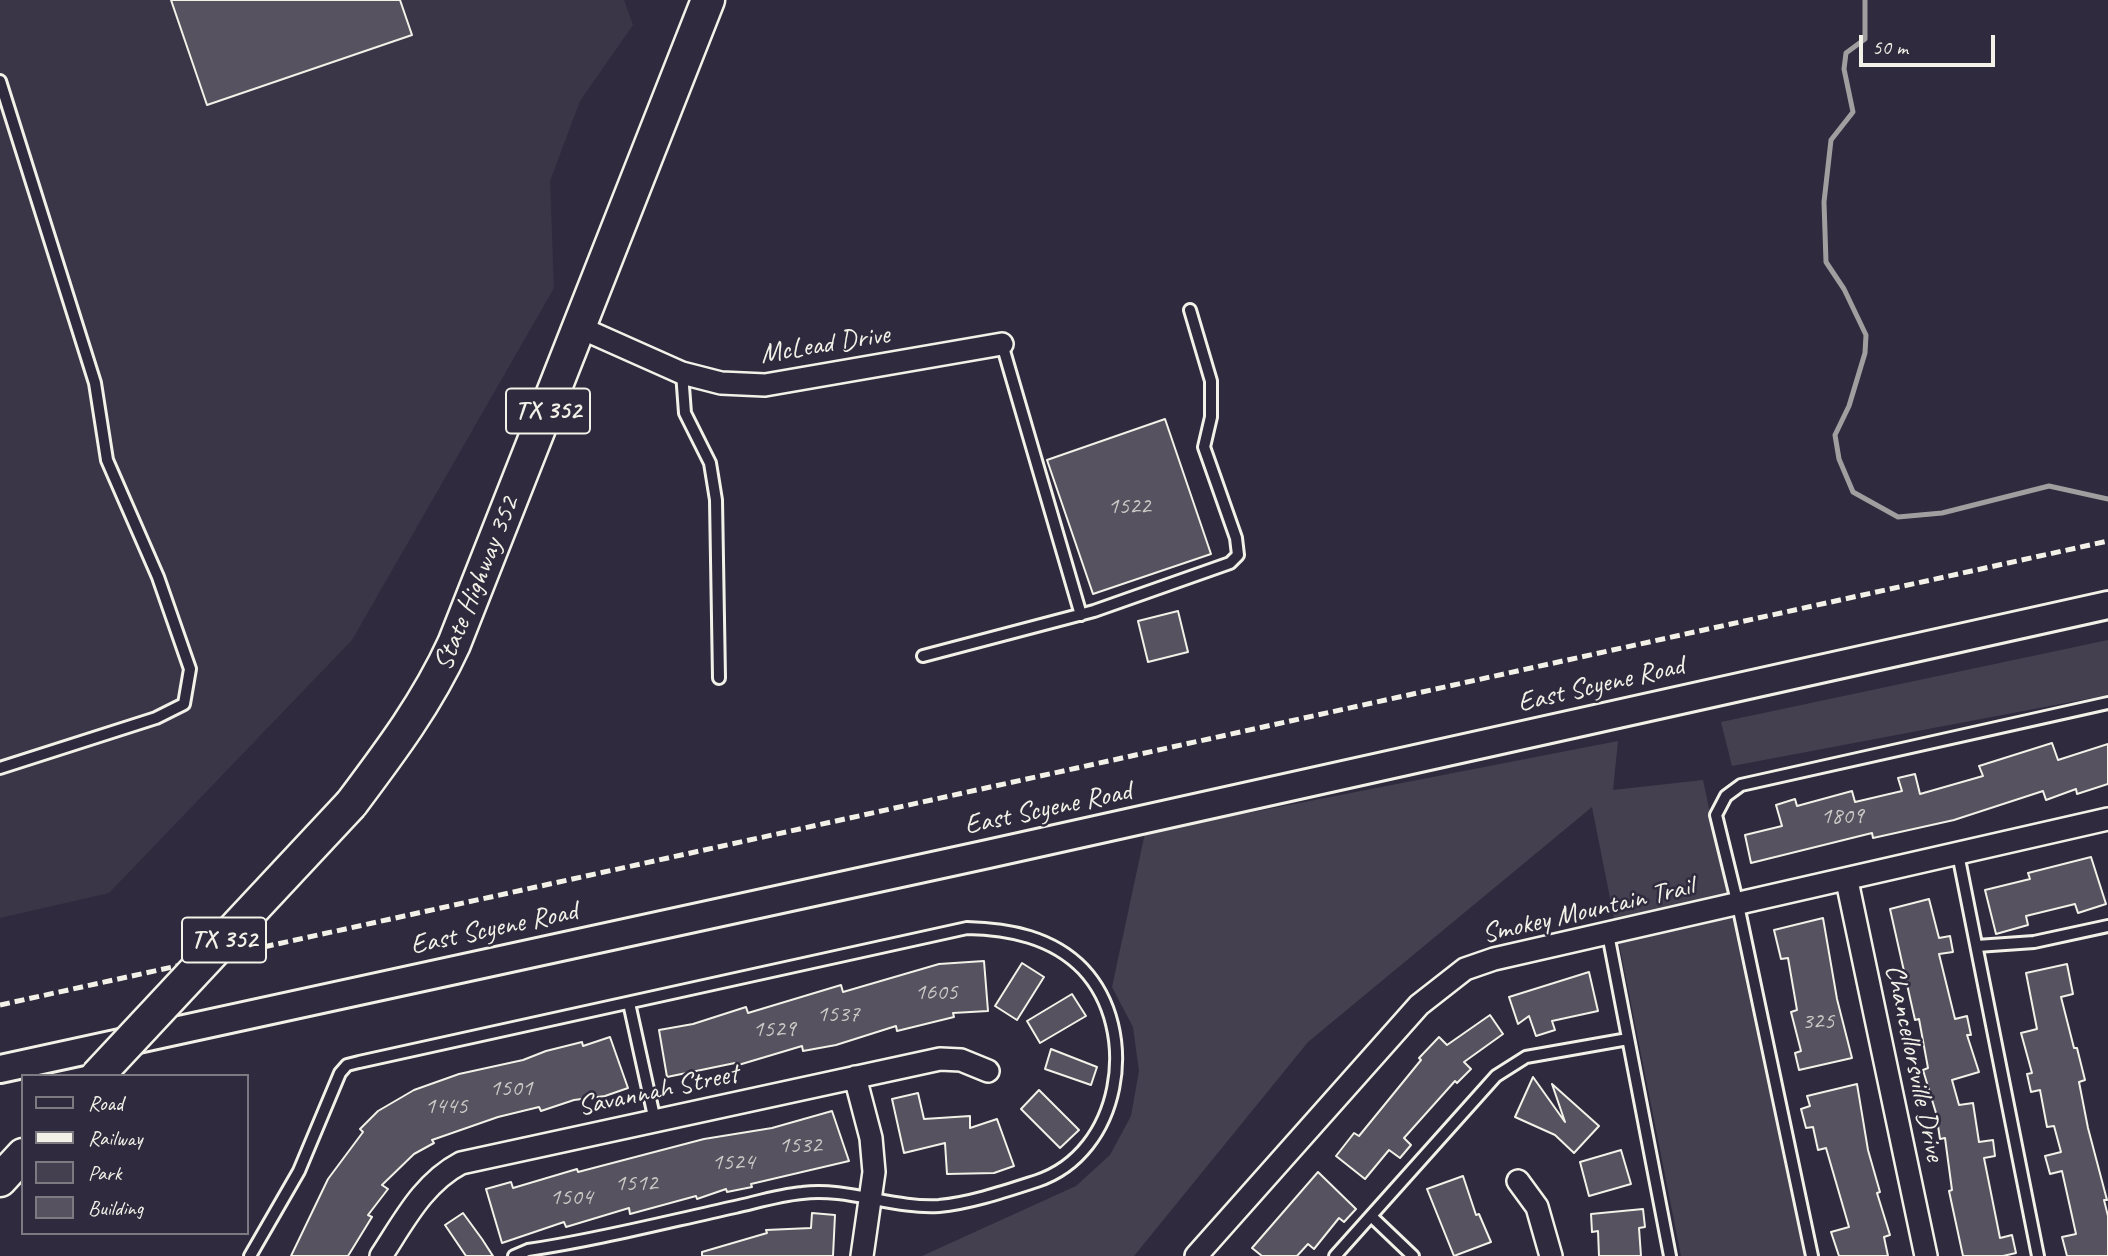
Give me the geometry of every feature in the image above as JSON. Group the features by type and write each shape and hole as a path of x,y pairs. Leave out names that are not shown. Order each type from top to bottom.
{"main road":[{"name":"State Highway 352","path":"99,1074 351,804 406,732 434,687 581,328 708,0"},
{"path":"0,1180 21,1157"}],"street":[{"name":"McLead Drive","path":"581,328 682,373 721,383 765,386 1002,344"},
{"name":"East Scyene Road","path":"0,1069 1002,851 2108,605"},
{"name":"Smokey Mountain Trail","path":"1198,1255 1430,995 1465,969 1494,959 1847,881 2108,819"},
{"name":"Chancellorsville Drive","path":"1847,881 1926,1256"},
{"name":"Savannah Street","path":"382,1256 417,1200 435,1181 461,1163 940,1059 961,1060 988,1071"},
{"path":"855,1077 871,1138 874,1172 862,1256"},
{"path":"1518,1181 1538,1207 1551,1256"}],"lane":[{"path":"0,81 95,383 107,460 158,577 190,670 184,704 156,718 0,768"},
{"path":"923,656 1081,615 1230,563 1238,555 1236,538 1204,447 1211,417 1211,381 1190,310"},
{"path":"1002,344 1081,615"},
{"path":"682,373 685,413 710,463 716,500 719,678"},
{"path":"1812,1256 1738,905 1716,815 1726,796 1741,785 2108,703"},
{"path":"1958,854 2038,1256"},
{"path":"1976,946 2034,942 2108,926"},
{"path":"250,1256 299,1171 347,1065 967,928 1003,929 1025,935 1065,954 1083,969 1114,1025 1116,1043 1112,1096 1105,1118 1083,1150 1065,1168 1040,1180 938,1206 803,1192 528,1250 514,1256"},
{"path":"1608,934 1670,1256"},
{"path":"629,1003 655,1121"},
{"path":"1335,1256 1496,1076 1513,1063 1526,1057 1628,1039"},
{"path":"1371,1216 1413,1256"}],"shaded area":[{"path":"0,0 624,0 633,25 580,101 550,181 554,288 352,640 109,893 0,918"}],"green space":[{"path":"2108,640 2108,695 1732,766 1721,722"},
{"path":"1618,741 1613,790 1703,780 1804,1256 1681,1256 1592,807 1308,1042 1134,1256 922,1256 1076,1186 1110,1155 1131,1116 1139,1071 1133,1027 1112,987 1145,833"}],"building":[{"path":"171,0 400,0 412,35 207,105"},
{"path":"1165,419 1211,554 1093,594 1047,460"},
{"path":"1178,611 1188,652 1148,662 1138,621"},
{"path":"2052,743 2058,760 2108,744 2108,784 2077,794 2076,789 2046,800 2043,791 1954,820 1873,838 1872,833 1751,863 1745,835 1782,826 1776,805 1795,799 1797,806 1852,791 1855,802 1902,791 1898,778 1915,774 1920,794 1983,776 1979,766"},
{"path":"2091,857 2106,904 2078,913 2075,904 2026,916 2028,925 1996,934 1985,890 2030,879 2028,873"},
{"path":"1929,899 1939,938 1950,936 1953,952 1939,954 1955,1019 1967,1016 1971,1035 1967,1035 1979,1072 1952,1080 1959,1105 1973,1103 1979,1142 1993,1140 1995,1156 1984,1158 2000,1238 2012,1235 2016,1253 2003,1256 1963,1256 1949,1191 1952,1190 1945,1138 1940,1139 1936,1113 1923,1070 1928,1068 1919,1019 1915,1020 1890,909"},
{"path":"1823,918 1837,999 1852,1058 1799,1070 1795,1053 1801,1051 1791,1012 1797,1010 1788,958 1781,959 1774,930"},
{"path":"984,961 988,1011 953,1013 954,1017 897,1031 896,1026 836,1045 803,1051 802,1046 735,1066 735,1063 667,1077 659,1030 693,1024 746,1007 748,1013 841,985 843,992 939,964"},
{"path":"1022,963 1044,977 1017,1020 995,1006"},
{"path":"2067,964 2073,994 2061,997 2085,1080 2079,1082 2107,1200 2104,1200 2108,1216 2108,1256 2067,1256 2062,1237 2076,1234 2062,1171 2050,1174 2045,1156 2061,1152 2054,1126 2047,1127 2040,1090 2031,1092 2027,1074 2032,1073 2021,1033 2037,1029 2026,973"},
{"path":"1589,972 1598,1011 1552,1021 1555,1030 1536,1036 1529,1016 1518,1024 1509,997"},
{"path":"1072,994 1086,1016 1040,1043 1027,1021"},
{"path":"1490,1015 1503,1034 1464,1062 1471,1069 1457,1083 1455,1081 1404,1138 1411,1145 1400,1158 1389,1150 1365,1179 1336,1156 1354,1133 1359,1136 1421,1060 1419,1058 1439,1037 1447,1045"},
{"path":"610,1037 628,1088 605,1096 574,1100 541,1111 539,1107 498,1117 432,1140 434,1143 414,1154 382,1185 388,1189 368,1215 372,1217 348,1256 291,1256 328,1179 363,1132 360,1129 378,1111 414,1090 459,1074 523,1060 582,1042 583,1046"},
{"path":"1051,1049 1097,1067 1091,1085 1045,1069"},
{"path":"1533,1077 1565,1122 1552,1084 1599,1126 1574,1153 1555,1135 1515,1117"},
{"path":"1857,1084 1868,1150 1880,1192 1877,1193 1890,1235 1884,1237 1888,1256 1839,1256 1831,1232 1849,1227 1826,1148 1818,1150 1813,1127 1806,1128 1801,1109 1810,1106 1807,1096"},
{"path":"1039,1090 1079,1130 1060,1148 1021,1109"},
{"path":"918,1093 924,1119 970,1116 970,1128 997,1119 1014,1166 994,1173 947,1174 945,1143 904,1153 892,1099"},
{"path":"832,1111 849,1161 751,1184 752,1187 727,1192 726,1189 697,1199 696,1196 630,1214 629,1208 566,1227 564,1222 502,1243 486,1189 511,1182 513,1188 577,1169 578,1172 704,1139 772,1128"},
{"path":"1621,1150 1631,1184 1589,1196 1580,1162"},
{"path":"1318,1172 1356,1209 1344,1222 1339,1218 1314,1249 1308,1244 1297,1256 1262,1256 1252,1248"},
{"path":"1463,1176 1476,1215 1479,1214 1491,1242 1454,1256 1427,1189"},
{"path":"1643,1209 1645,1227 1639,1228 1641,1256 1599,1256 1598,1231 1592,1232 1591,1214"},
{"path":"463,1213 493,1256 466,1256 445,1225"},
{"path":"812,1213 835,1215 833,1256 702,1256 702,1252 767,1233 766,1230 811,1228"}],"waterway":[{"path":"1865,0 1865,39 1846,53 1844,69 1853,112 1831,140 1824,202 1826,262 1844,289 1866,335 1865,353 1849,406 1835,435 1839,459 1853,492 1898,517 1942,513 2049,486 2108,499"}],"railway":[{"path":"0,1005 2108,541"}]}
